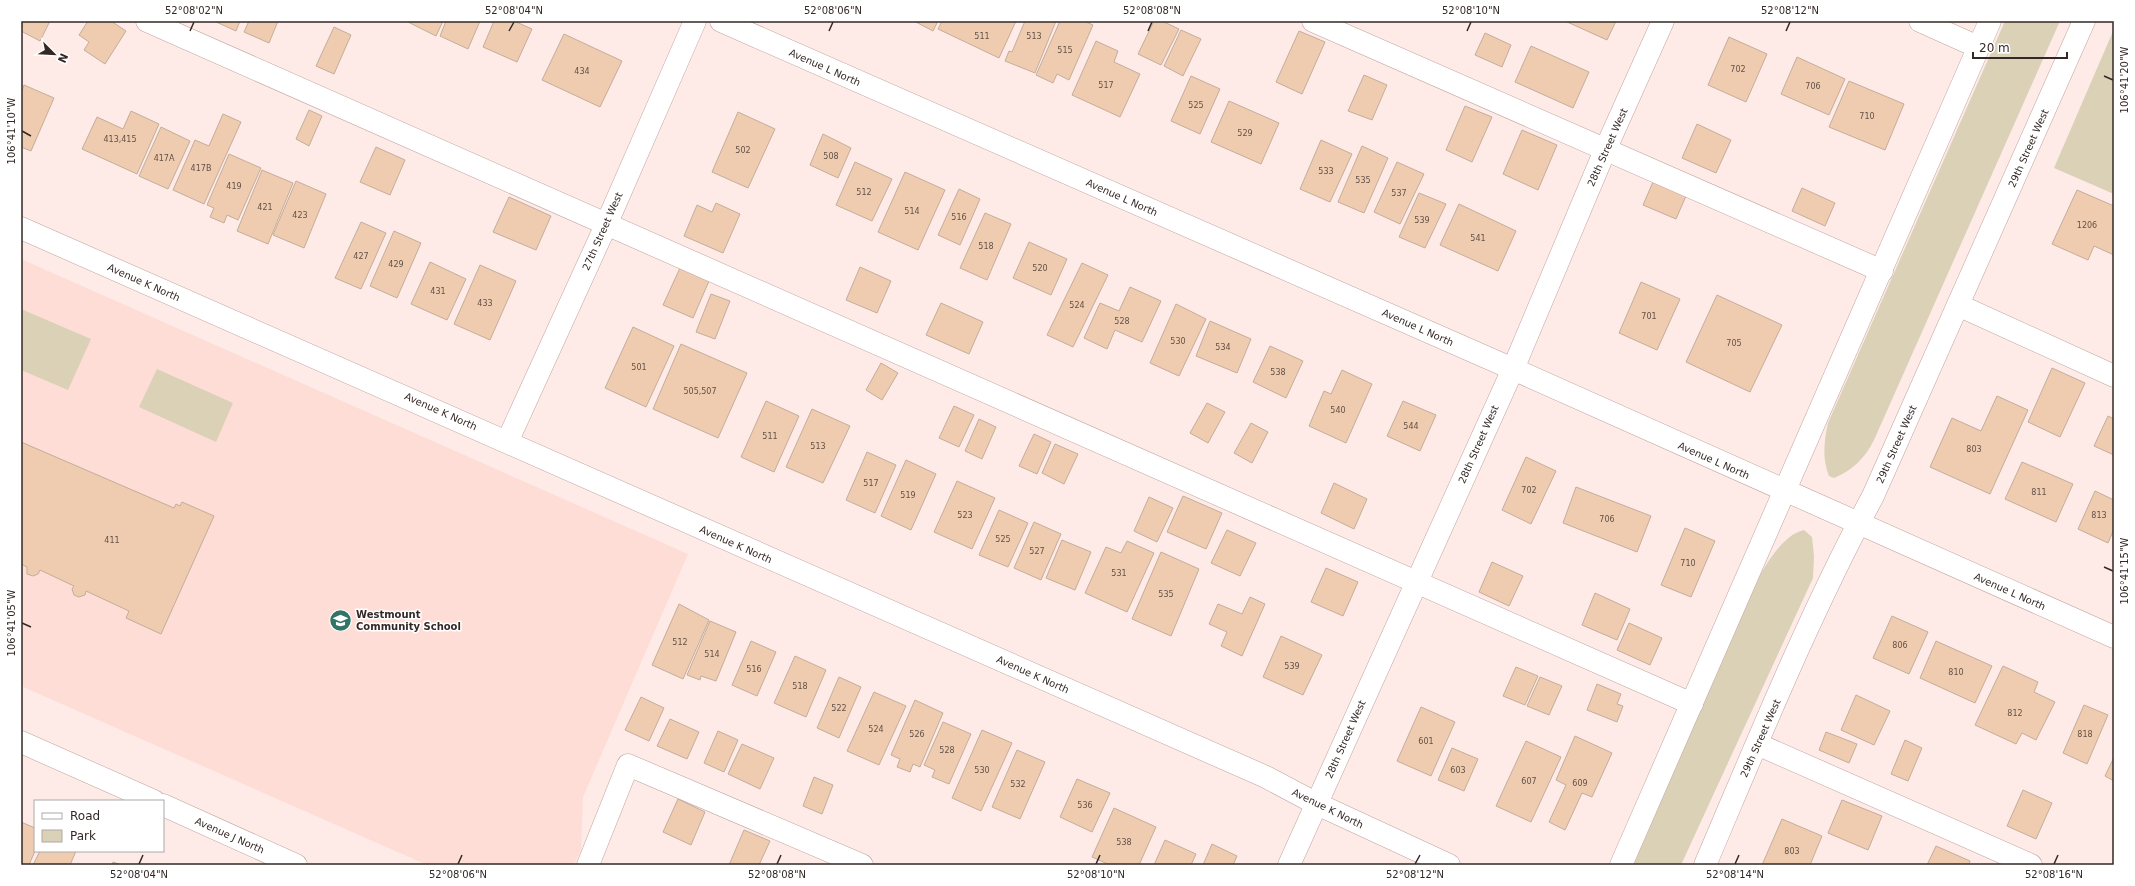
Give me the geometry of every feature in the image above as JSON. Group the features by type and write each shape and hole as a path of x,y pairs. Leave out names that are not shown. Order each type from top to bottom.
{"street":[{"path":"147,21 1692,704"},
{"name":"27th Street West","path":"508,440 606,224 695,21"},
{"name":"Avenue L North","path":"721,21 1513,369 2114,637"},
{"path":"1313,21 1606,148 1882,271"},
{"name":"28th Street West","path":"1289,865 1315,803 1513,369 1606,148 1663,21"},
{"path":"1920,21 1978,47"},
{"path":"1621,865 1990,21"},
{"name":"29th Street West","path":"1705,865 1757,744 1858,523 1872,496 2084,21"},
{"name":"Avenue K North","path":"21,228 508,440 719,536 1266,777 1315,803 1449,865"},
{"path":"1958,305 2114,376"},
{"path":"21,742 152,800"},
{"path":"1757,744 2031,865"},
{"path":"588,865 628,765 862,865"},
{"name":"Avenue J North","path":"164,805 296,865"}],"shaded area":[{"name":"Westmount Community School","path":"21,259 688,554 583,797 581,850 574,865 427,865 21,686"}],"green space":[{"path":"2005,21 2060,21 1874,440 1858,463 1834,478 1829,476 1825,463 1825,436 1828,423"},
{"path":"2114,29 2114,194 2054,168"},
{"path":"21,309 91,339 68,390 21,370"},
{"path":"157,369 233,403 216,442 139,407"},
{"path":"1804,530 1812,537 1814,556 1813,578 1681,865 1633,865 1760,575 1778,548 1790,537"}],"building":[{"path":"23,21 50,21 40,41 21,31"},
{"path":"88,21 111,21 126,31 105,64 84,50 89,42 79,35"},
{"path":"214,21 240,21 236,31"},
{"path":"249,21 278,21 269,43 244,32"},
{"path":"406,21 443,21 436,36"},
{"path":"446,21 480,21 468,49 440,36"},
{"path":"494,21 514,21 532,29 517,62 483,47"},
{"path":"914,21 938,21 933,31"},
{"path":"942,21 1016,21 999,58 938,29"},
{"path":"1025,21 1056,21 1035,73 1005,61 1009,51 1012,52"},
{"path":"1060,21 1084,21 1093,25 1069,80 1057,74 1053,83 1036,75"},
{"path":"1154,21 1162,21 1179,29 1161,65 1138,54"},
{"path":"1565,21 1616,21 1607,40"},
{"path":"334,27 351,35 334,74 316,66"},
{"path":"1181,30 1201,39 1183,76 1164,66"},
{"path":"1299,31 1325,42 1302,94 1276,82"},
{"path":"1485,33 1511,45 1502,67 1475,55"},
{"path":"564,34 622,61 600,107 542,80"},
{"path":"1729,37 1767,54 1746,102 1708,85"},
{"path":"1096,41 1118,51 1114,62 1140,74 1120,117 1072,95"},
{"path":"1531,46 1589,72 1573,108 1515,82"},
{"path":"1797,57 1845,79 1829,115 1781,94"},
{"path":"1364,75 1387,85 1372,120 1348,111"},
{"path":"1191,76 1220,89 1200,134 1171,121"},
{"path":"1849,81 1904,104 1885,150 1829,127"},
{"path":"24,85 54,98 31,151 21,147 21,93"},
{"path":"1229,101 1279,123 1261,164 1211,142"},
{"path":"1465,106 1492,117 1472,162 1446,150"},
{"path":"309,110 322,116 309,146 296,139"},
{"path":"131,111 159,124 137,174 82,149 97,117 123,129"},
{"path":"738,112 775,129 748,188 712,172"},
{"path":"223,114 241,122 204,204 173,190 195,140 209,146"},
{"path":"1697,124 1731,140 1716,173 1682,158"},
{"path":"161,127 190,141 168,189 139,176"},
{"path":"1522,130 1557,145 1538,190 1503,174"},
{"path":"823,134 851,148 838,178 810,165"},
{"path":"1321,140 1352,154 1330,202 1300,189"},
{"path":"1362,146 1388,158 1364,213 1338,202"},
{"path":"376,147 405,160 390,195 360,182"},
{"path":"229,154 261,168 238,220 227,215 224,223 210,217 214,208 207,205"},
{"path":"855,162 892,179 872,221 836,205"},
{"path":"1397,162 1424,174 1400,224 1374,212"},
{"path":"262,170 293,183 268,244 237,231"},
{"path":"905,172 945,190 918,250 878,232"},
{"path":"296,181 326,194 304,248 273,235"},
{"path":"1653,182 1686,196 1676,219 1643,205"},
{"path":"1802,188 1835,203 1825,226 1792,211"},
{"path":"959,189 980,199 960,245 938,235"},
{"path":"2077,190 2114,206 2114,255 2094,246 2088,260 2052,244"},
{"path":"1419,193 1446,204 1425,248 1399,237"},
{"path":"509,197 551,216 536,250 493,232"},
{"path":"716,203 740,214 723,253 684,236 697,205 712,212"},
{"path":"1459,204 1516,231 1498,271 1440,245"},
{"path":"985,213 1011,224 987,280 960,268"},
{"path":"361,222 386,233 361,289 335,278"},
{"path":"394,231 421,243 397,298 370,286"},
{"path":"1029,242 1067,259 1051,295 1013,278"},
{"path":"430,262 466,279 447,320 411,304"},
{"path":"1082,263 1108,275 1073,347 1047,335"},
{"path":"480,265 516,281 490,340 454,324"},
{"path":"860,267 891,281 877,313 846,300"},
{"path":"680,268 709,281 693,318 663,305"},
{"path":"1641,282 1680,299 1657,350 1619,333"},
{"path":"1130,287 1161,301 1142,342 1115,330 1107,349 1084,338 1100,303 1119,311"},
{"path":"711,294 730,301 715,339 696,332"},
{"path":"1717,295 1782,325 1750,392 1686,362"},
{"path":"941,303 983,322 969,354 926,335"},
{"path":"1176,304 1206,319 1179,376 1150,363"},
{"path":"1210,321 1251,339 1237,373 1196,356"},
{"path":"633,327 674,346 646,407 605,388"},
{"path":"681,344 747,373 718,438 653,409"},
{"path":"1270,346 1303,361 1286,398 1253,382"},
{"path":"881,363 898,373 882,400 866,390"},
{"path":"2052,368 2085,383 2060,437 2028,422"},
{"path":"1342,370 1372,384 1346,443 1309,426 1324,391 1331,394"},
{"path":"1997,396 2028,410 1990,494 1930,467 1952,418 1981,431"},
{"path":"766,401 799,416 774,472 741,457"},
{"path":"1403,401 1436,415 1420,451 1387,436"},
{"path":"1207,403 1225,412 1208,443 1190,433"},
{"path":"954,406 974,415 959,447 939,438"},
{"path":"812,409 850,426 823,483 786,467"},
{"path":"2108,416 2114,419 2114,455 2094,446"},
{"path":"979,419 996,427 982,459 965,451"},
{"path":"1251,423 1268,432 1252,463 1234,453"},
{"path":"1034,434 1051,442 1037,474 1019,466"},
{"path":"21,442 174,508 176,504 180,506 182,502 214,516 161,634 126,618 129,611 86,591 85,595 79,597 74,595 72,589 74,586 40,570 38,574 33,576 27,574 27,567 21,564"},
{"path":"1055,444 1078,454 1064,484 1042,473"},
{"path":"867,452 896,465 875,513 846,500"},
{"path":"1526,457 1556,471 1531,524 1502,510"},
{"path":"906,460 936,474 911,530 881,516"},
{"path":"2022,462 2073,484 2056,522 2005,499"},
{"path":"957,481 995,498 972,549 934,532"},
{"path":"1334,483 1367,499 1354,529 1321,513"},
{"path":"1576,487 1651,516 1637,552 1563,523"},
{"path":"2095,491 2114,500 2114,529 2108,543 2078,529"},
{"path":"1183,496 1222,513 1206,549 1167,532"},
{"path":"1149,497 1173,508 1157,542 1134,531"},
{"path":"999,510 1028,523 1008,567 979,555"},
{"path":"1034,522 1061,534 1041,580 1014,568"},
{"path":"1685,528 1715,541 1691,597 1661,585"},
{"path":"1227,530 1256,543 1240,576 1211,563"},
{"path":"1062,540 1091,552 1075,590 1046,578"},
{"path":"1127,541 1154,553 1127,612 1085,593 1106,547 1121,553"},
{"path":"1161,552 1199,569 1171,636 1132,619"},
{"path":"1492,562 1523,576 1509,606 1479,592"},
{"path":"1326,568 1358,582 1343,616 1311,602"},
{"path":"1595,593 1630,609 1617,640 1582,625"},
{"path":"1250,597 1265,604 1242,656 1221,646 1227,632 1209,624 1218,604 1242,614"},
{"path":"679,604 709,620 683,679 652,665"},
{"path":"1892,616 1928,632 1909,674 1873,658"},
{"path":"710,621 736,632 716,681 701,676 700,680 687,675"},
{"path":"1629,623 1662,638 1650,665 1617,650"},
{"path":"1281,636 1322,655 1303,695 1263,677"},
{"path":"751,641 776,652 757,696 732,685"},
{"path":"1936,641 1992,666 1975,703 1920,678"},
{"path":"795,656 826,670 806,717 774,703"},
{"path":"2003,666 2038,682 2034,692 2055,702 2036,740 2022,733 2016,744 1975,725"},
{"path":"1516,667 1538,676 1525,705 1503,696"},
{"path":"839,677 861,687 839,738 817,728"},
{"path":"1540,677 1562,686 1549,715 1527,706"},
{"path":"1597,684 1621,694 1617,704 1623,706 1617,722 1587,710"},
{"path":"874,692 906,706 879,765 847,751"},
{"path":"1856,695 1890,711 1874,745 1841,730"},
{"path":"641,697 664,708 649,741 625,730"},
{"path":"915,700 943,713 920,767 913,764 910,772 897,767 900,759 891,755"},
{"path":"2084,705 2108,715 2087,764 2063,753"},
{"path":"1421,707 1455,722 1431,776 1397,761"},
{"path":"670,719 699,732 687,759 657,746"},
{"path":"943,722 971,734 949,784 932,777 935,770 924,765"},
{"path":"982,730 1012,743 981,811 952,798"},
{"path":"718,731 738,740 724,772 704,763"},
{"path":"1826,732 1857,744 1849,763 1819,750"},
{"path":"1575,736 1612,753 1592,797 1582,793 1565,830 1549,822 1566,785 1556,780"},
{"path":"1905,740 1922,748 1908,781 1891,774"},
{"path":"1526,741 1561,757 1531,822 1496,806"},
{"path":"742,744 774,758 760,789 728,774"},
{"path":"1452,748 1478,759 1464,791 1438,780"},
{"path":"1017,750 1045,762 1020,819 992,807"},
{"path":"2114,757 2114,781 2105,776"},
{"path":"814,777 833,785 822,814 803,806"},
{"path":"1077,779 1110,793 1092,832 1060,817"},
{"path":"2023,790 2052,803 2036,839 2007,826"},
{"path":"678,799 705,812 691,845 663,832"},
{"path":"1842,800 1882,816 1868,850 1828,833"},
{"path":"1114,808 1156,827 1139,865 1110,865 1092,857"},
{"path":"1782,819 1822,836 1810,865 1762,865"},
{"path":"21,822 34,828 35,852 29,865 21,865"},
{"path":"744,830 770,841 759,865 729,865"},
{"path":"1165,840 1196,854 1191,865 1154,865"},
{"path":"1212,844 1237,856 1233,865 1203,865"},
{"path":"1936,846 1970,861 1969,865 1927,865"},
{"path":"40,852 76,852 70,865 33,865"},
{"path":"113,862 121,865 112,865"}],"place":[{"name":"Westmount Community School","path":"340,620"}]}
